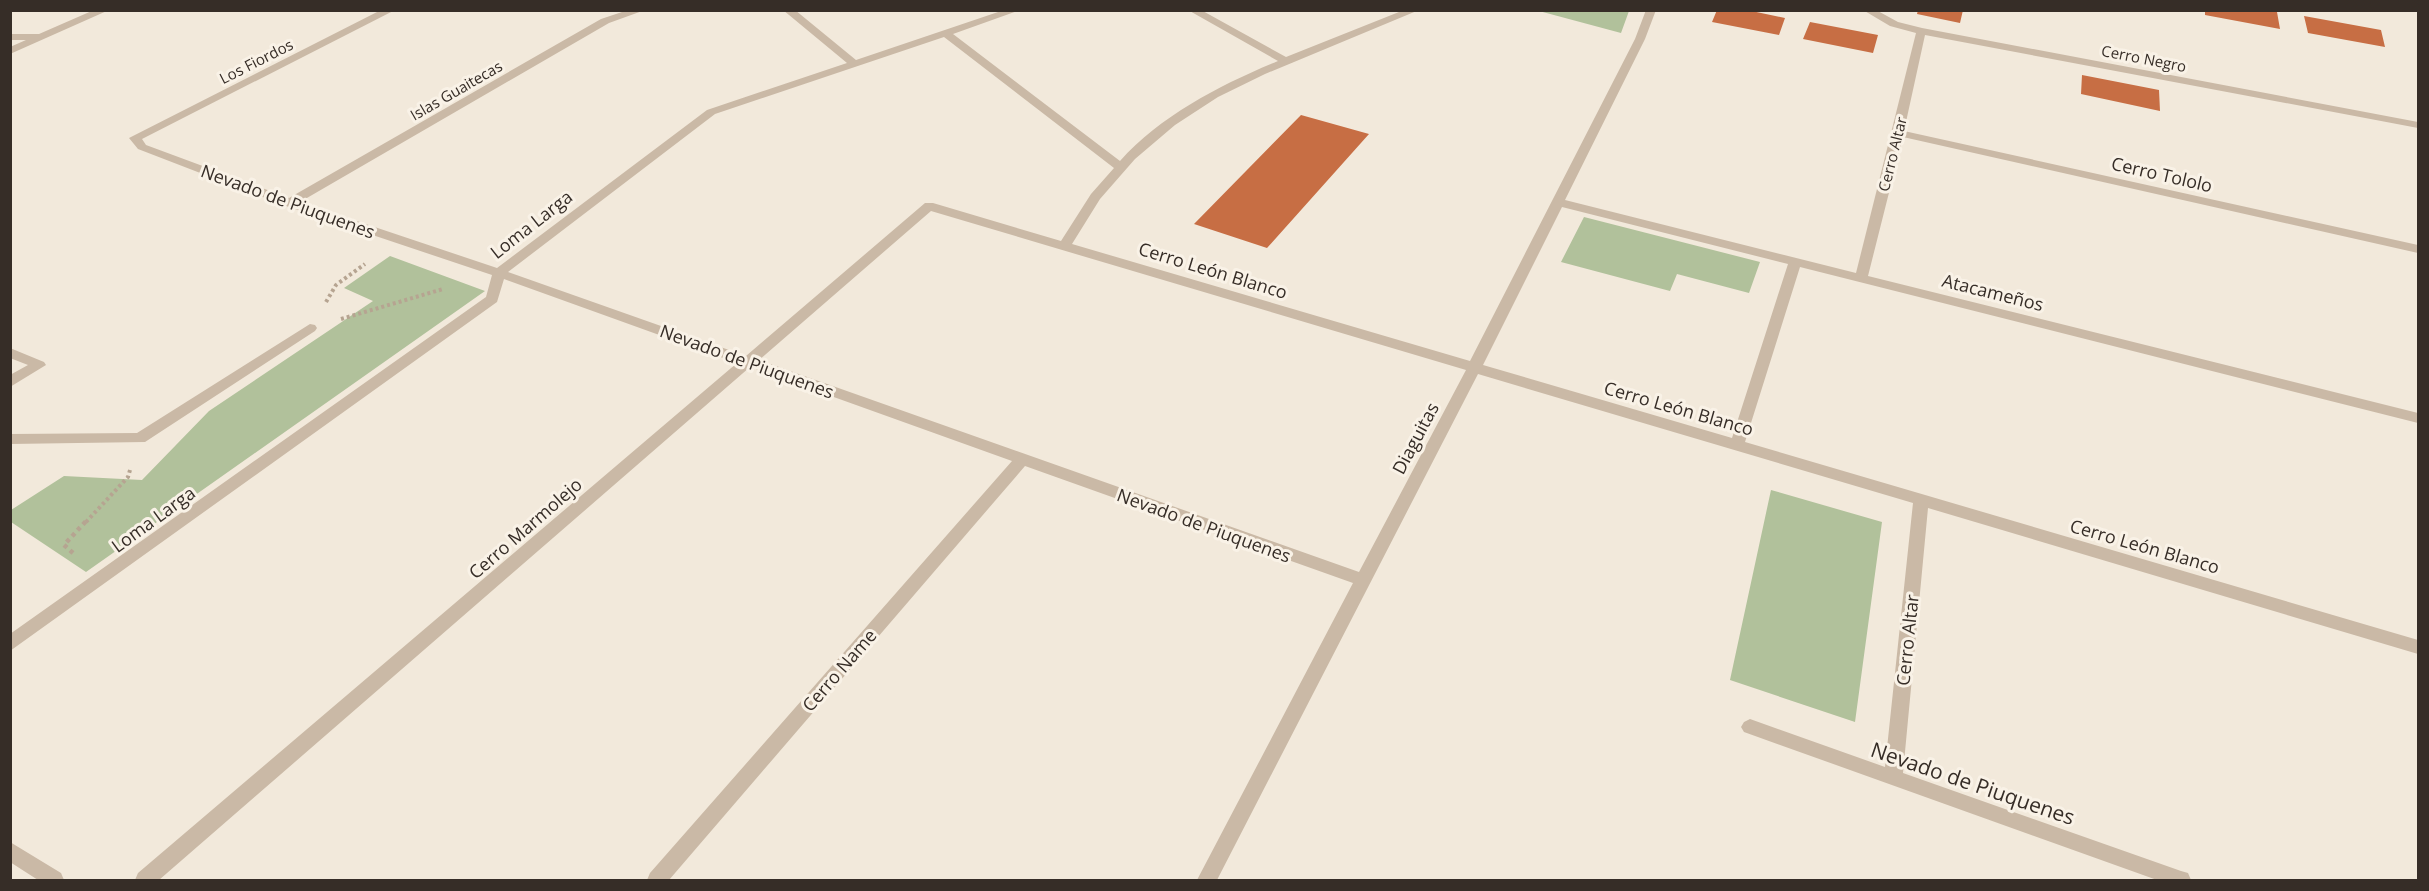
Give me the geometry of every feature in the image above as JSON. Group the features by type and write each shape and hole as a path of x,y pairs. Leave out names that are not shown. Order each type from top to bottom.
{"street":[{"path":"10,51 104,10"},
{"name":"Los Fiordos","path":"135,138 390,10"},
{"name":"Islas Guaitecas","path":"290,203 605,21 640,10"},
{"path":"788,10 855,64"},
{"name":"Loma Larga","path":"10,644 492,298 499,273 711,112 1015,10"},
{"path":"1193,10 1286,61"},
{"path":"1064,246 1079,217 1119,166 1147,140 1186,111 1238,82 1414,10"},
{"name":"Diaguitas","path":"1207,880 1474,368 1640,39 1651,10"},
{"name":"Cerro Negro","path":"1873,11 1894,24 1921,31 2418,125"},
{"name":"Cerro Altar","path":"1861,278 1921,31"},
{"path":"946,34 1119,166"},
{"path":"10,37 43,37"},
{"name":"Cerro Tololo","path":"1898,133 2418,249"},
{"name":"Nevado de Piuquenes","path":"135,138 142,147 290,203 499,273 1362,580"},
{"name":"Atacameños","path":"1558,202 2418,418"},
{"name":"Cerro León Blanco","path":"929,206 2418,647"},
{"name":"Cerro Marmolejo","path":"145,880 929,206"},
{"path":"1737,446 1796,261"},
{"path":"10,439 140,438 310,328"},
{"path":"10,352 39,365 10,382"},
{"name":"Cerro Name","path":"657,880 1022,460"},
{"name":"Cerro Altar","path":"1893,779 1921,500"},
{"name":"Nevado de Piuquenes","path":"1750,727 2181,880"},
{"path":"10,851 54,880"}],"path":[{"path":"310,328 336,285 358,269"},
{"path":"310,328 499,273"},
{"path":"64,545 128,477"}],"green space":[{"path":"1539,11 1629,11 1621,33"},
{"path":"1584,217 1760,262 1749,293 1677,274 1670,291 1561,262"},
{"path":"390,256 485,291 86,572 11,522 11,510 64,476 142,480 209,411 373,301 344,288"},
{"path":"1771,490 1882,522 1855,722 1730,680"}],"building":[{"path":"1717,10 1747,10 1785,18 1779,35 1712,22"},
{"path":"1918,10 1963,10 1960,23 1917,14"},
{"path":"2205,10 2277,12 2280,29 2205,15"},
{"path":"2304,16 2381,30 2385,47 2308,33"},
{"path":"1810,22 1878,35 1873,53 1803,39"},
{"path":"2082,75 2159,90 2160,111 2081,94"},
{"path":"1301,115 1369,134 1267,248 1194,224"}]}
